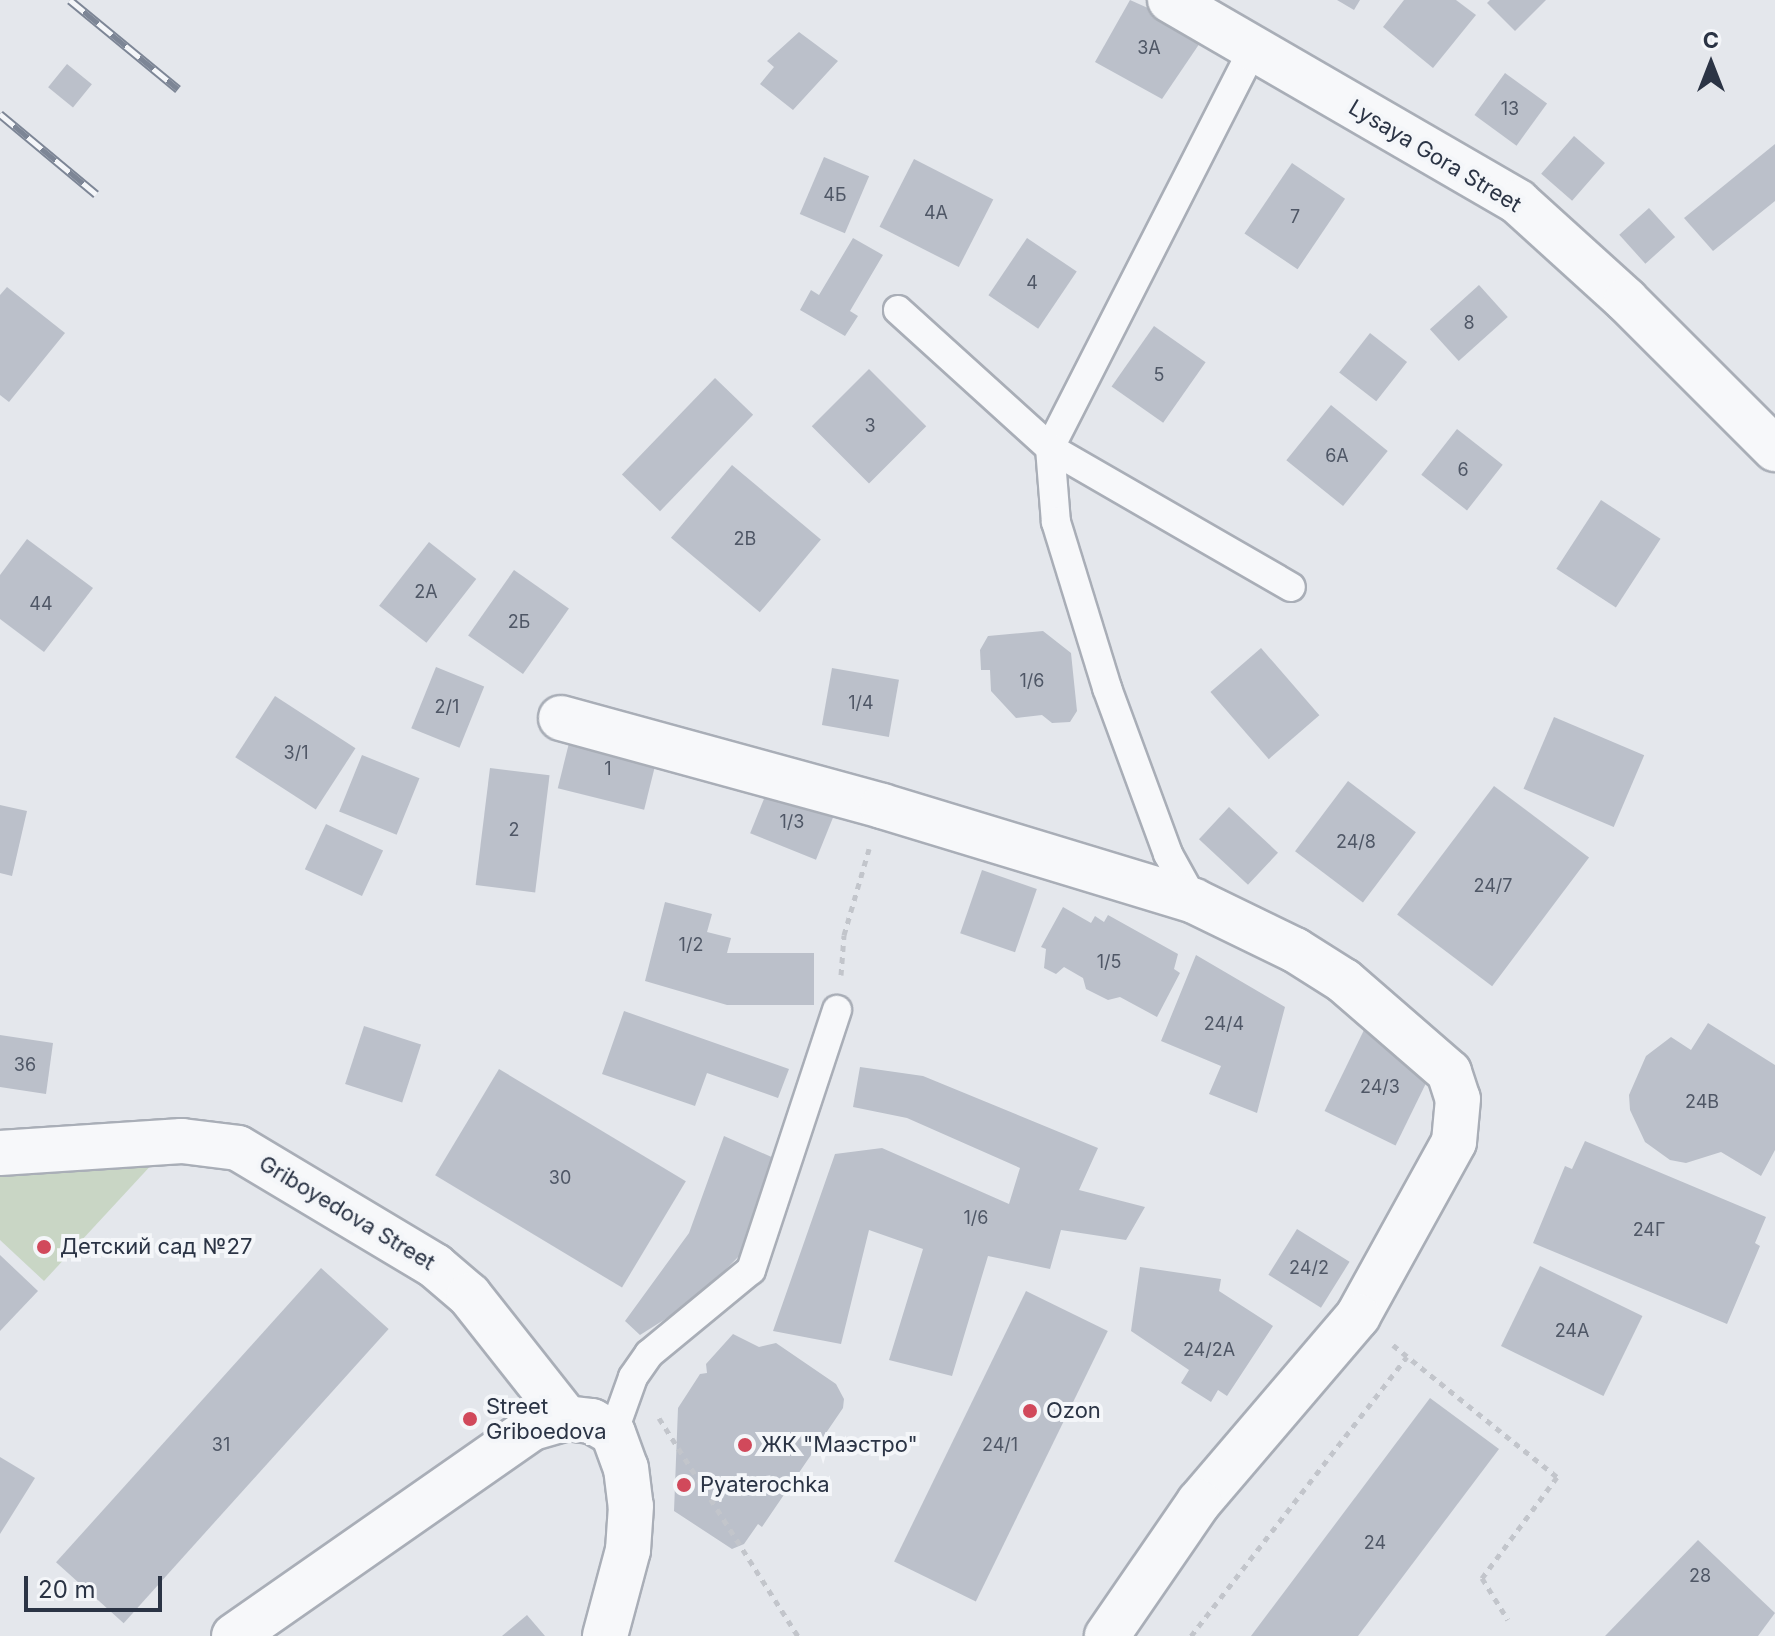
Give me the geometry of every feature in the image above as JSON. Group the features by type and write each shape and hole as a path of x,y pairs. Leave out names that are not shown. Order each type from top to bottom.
{"street":[{"name":"Lysaya Gora Street","path":"1170,0 1252,51 1518,202 1626,300 1775,449"},
{"path":"561,718 882,806 1194,901 1295,950 1344,981 1449,1072 1458,1099 1454,1142 1358,1316 1199,1502 1107,1636"},
{"name":"Griboyedova Street","path":"0,1153 182,1141 238,1148 435,1266 499,1330 566,1418"},
{"path":"234,1636 532,1428 566,1418 592,1421 613,1433 626,1468 631,1506 628,1550 605,1636"}],"lane":[{"path":"1194,901 1168,854 1107,688 1056,522 1050,448 1252,51"},
{"path":"898,310 1050,448 1291,587"},
{"path":"613,1433 633,1377 649,1354 751,1270 837,1010"}],"path":[{"path":"837,1010 844,935 882,806"},
{"path":"1358,1316 1557,1477 1482,1578 1508,1620"},
{"path":"1191,1636 1407,1357"},
{"path":"633,1377 798,1636"}],"green space":[{"name":"Детский сад №27","path":"155,1161 44,1281 0,1240 0,1166"}],"building":[{"path":"1130,0 1206,34 1162,99 1095,62"},
{"path":"1337,0 1360,0 1354,10"},
{"path":"1404,0 1456,0 1476,15 1433,68 1383,27"},
{"path":"1490,0 1546,0 1515,31 1487,3"},
{"path":"799,32 838,61 793,110 760,84 774,67 767,61"},
{"path":"67,64 92,84 73,107 48,87"},
{"path":"1505,73 1547,104 1517,146 1474,115"},
{"path":"1574,136 1605,163 1572,201 1541,174"},
{"path":"1775,144 1775,201 1713,251 1684,218"},
{"path":"824,157 869,176 845,233 800,214"},
{"path":"914,159 993,199 959,267 879,227"},
{"path":"1292,163 1345,199 1298,269 1244,233"},
{"path":"1649,208 1675,237 1645,264 1619,235"},
{"path":"853,238 883,255 850,311 858,316 845,336 800,310 811,290 819,295"},
{"path":"1027,238 1077,272 1038,329 988,295"},
{"path":"1479,285 1508,317 1459,361 1430,329"},
{"path":"7,287 65,333 9,402 0,395 0,295"},
{"path":"1154,326 1206,362 1163,423 1112,387"},
{"path":"1370,333 1407,362 1376,401 1339,372"},
{"path":"869,369 926,426 869,484 812,426"},
{"path":"715,378 753,415 660,511 622,474"},
{"path":"1331,405 1388,451 1343,506 1286,460"},
{"path":"1457,429 1503,465 1467,510 1421,475"},
{"path":"732,465 821,540 760,612 671,538"},
{"path":"1601,500 1661,539 1616,607 1556,569"},
{"path":"27,539 93,588 44,652 0,619 0,575"},
{"path":"429,542 476,579 426,643 379,606"},
{"path":"514,570 569,608 523,674 468,636"},
{"path":"1043,631 1071,653 1077,711 1070,722 1052,723 1042,715 1016,718 991,691 990,670 981,670 980,650 988,636"},
{"path":"1261,648 1319,715 1269,759 1210,692"},
{"path":"436,667 484,686 459,748 411,728"},
{"path":"832,668 899,680 889,737 822,725"},
{"path":"275,696 356,748 316,810 235,757"},
{"path":"1554,717 1644,755 1614,827 1524,789"},
{"path":"573,727 659,749 644,810 558,788"},
{"path":"362,755 419,778 397,835 339,812"},
{"path":"490,768 550,775 535,892 476,885"},
{"path":"1348,781 1416,832 1363,902 1295,851"},
{"path":"770,784 836,811 816,860 750,833"},
{"path":"1494,786 1589,858 1492,986 1397,915"},
{"path":"0,805 27,811 12,876 0,873"},
{"path":"1229,807 1278,853 1248,885 1199,839"},
{"path":"326,824 383,851 362,896 305,869"},
{"path":"982,870 1037,889 1015,952 960,933"},
{"path":"665,902 712,914 707,932 731,938 727,953 814,953 814,1005 727,1005 645,981"},
{"path":"1063,907 1091,923 1095,916 1104,922 1108,915 1178,954 1174,969 1180,973 1157,1017 1120,997 1108,1000 1086,989 1083,978 1064,967 1056,974 1044,968 1046,949 1041,947"},
{"path":"1196,955 1285,1007 1257,1113 1209,1094 1221,1066 1161,1041"},
{"path":"624,1011 789,1069 778,1098 707,1073 695,1106 602,1074"},
{"path":"1708,1023 1775,1065 1775,1150 1761,1176 1721,1152 1686,1163 1670,1160 1645,1142 1630,1110 1629,1095 1646,1056 1671,1037 1691,1050"},
{"path":"364,1026 421,1045 402,1103 345,1084"},
{"path":"1364,1030 1435,1065 1396,1146 1325,1111"},
{"path":"0,1035 53,1043 46,1094 0,1087"},
{"path":"860,1067 923,1076 1098,1148 1079,1190 1145,1207 1126,1240 1061,1230 1050,1269 988,1256 952,1376 889,1360 923,1249 869,1230 841,1344 773,1331 835,1154 882,1148 1009,1204 1020,1168 907,1118 853,1107"},
{"path":"499,1069 686,1181 622,1288 435,1175"},
{"path":"724,1136 776,1159 741,1254 697,1299 640,1335 625,1321 689,1233"},
{"path":"1585,1141 1766,1217 1755,1243 1760,1246 1727,1324 1533,1243 1565,1166 1572,1169"},
{"path":"1297,1229 1350,1262 1321,1308 1268,1275"},
{"path":"0,1255 38,1291 0,1331"},
{"path":"1540,1266 1642,1316 1603,1396 1501,1346"},
{"path":"1140,1267 1221,1279 1219,1291 1273,1326 1227,1396 1218,1390 1211,1402 1181,1383 1189,1370 1131,1331"},
{"path":"321,1268 389,1329 124,1623 56,1562"},
{"path":"1026,1291 1108,1331 976,1601 894,1562"},
{"name":"ЖК \"Маэстро\"","path":"733,1334 759,1347 776,1343 836,1384 844,1399 843,1408 762,1527 758,1524 744,1544 732,1549 674,1511 678,1408 700,1374 707,1373 706,1364"},
{"path":"1430,1398 1499,1449 1358,1636 1251,1636"},
{"path":"0,1457 35,1478 0,1534"},
{"path":"1698,1540 1775,1613 1758,1636 1605,1636"},
{"path":"527,1615 545,1636 502,1636"}],"railway":[{"path":"70,0 178,89"},
{"path":"0,114 96,194"}],"place":[{"name":"Детский сад №27","path":"44,1247"},
{"name":"Ozon","path":"1030,1411"},
{"name":"Street Griboedova","path":"470,1419"},
{"name":"ЖК \"Маэстро\"","path":"745,1445"},
{"name":"Pyaterochka","path":"684,1485"}]}
